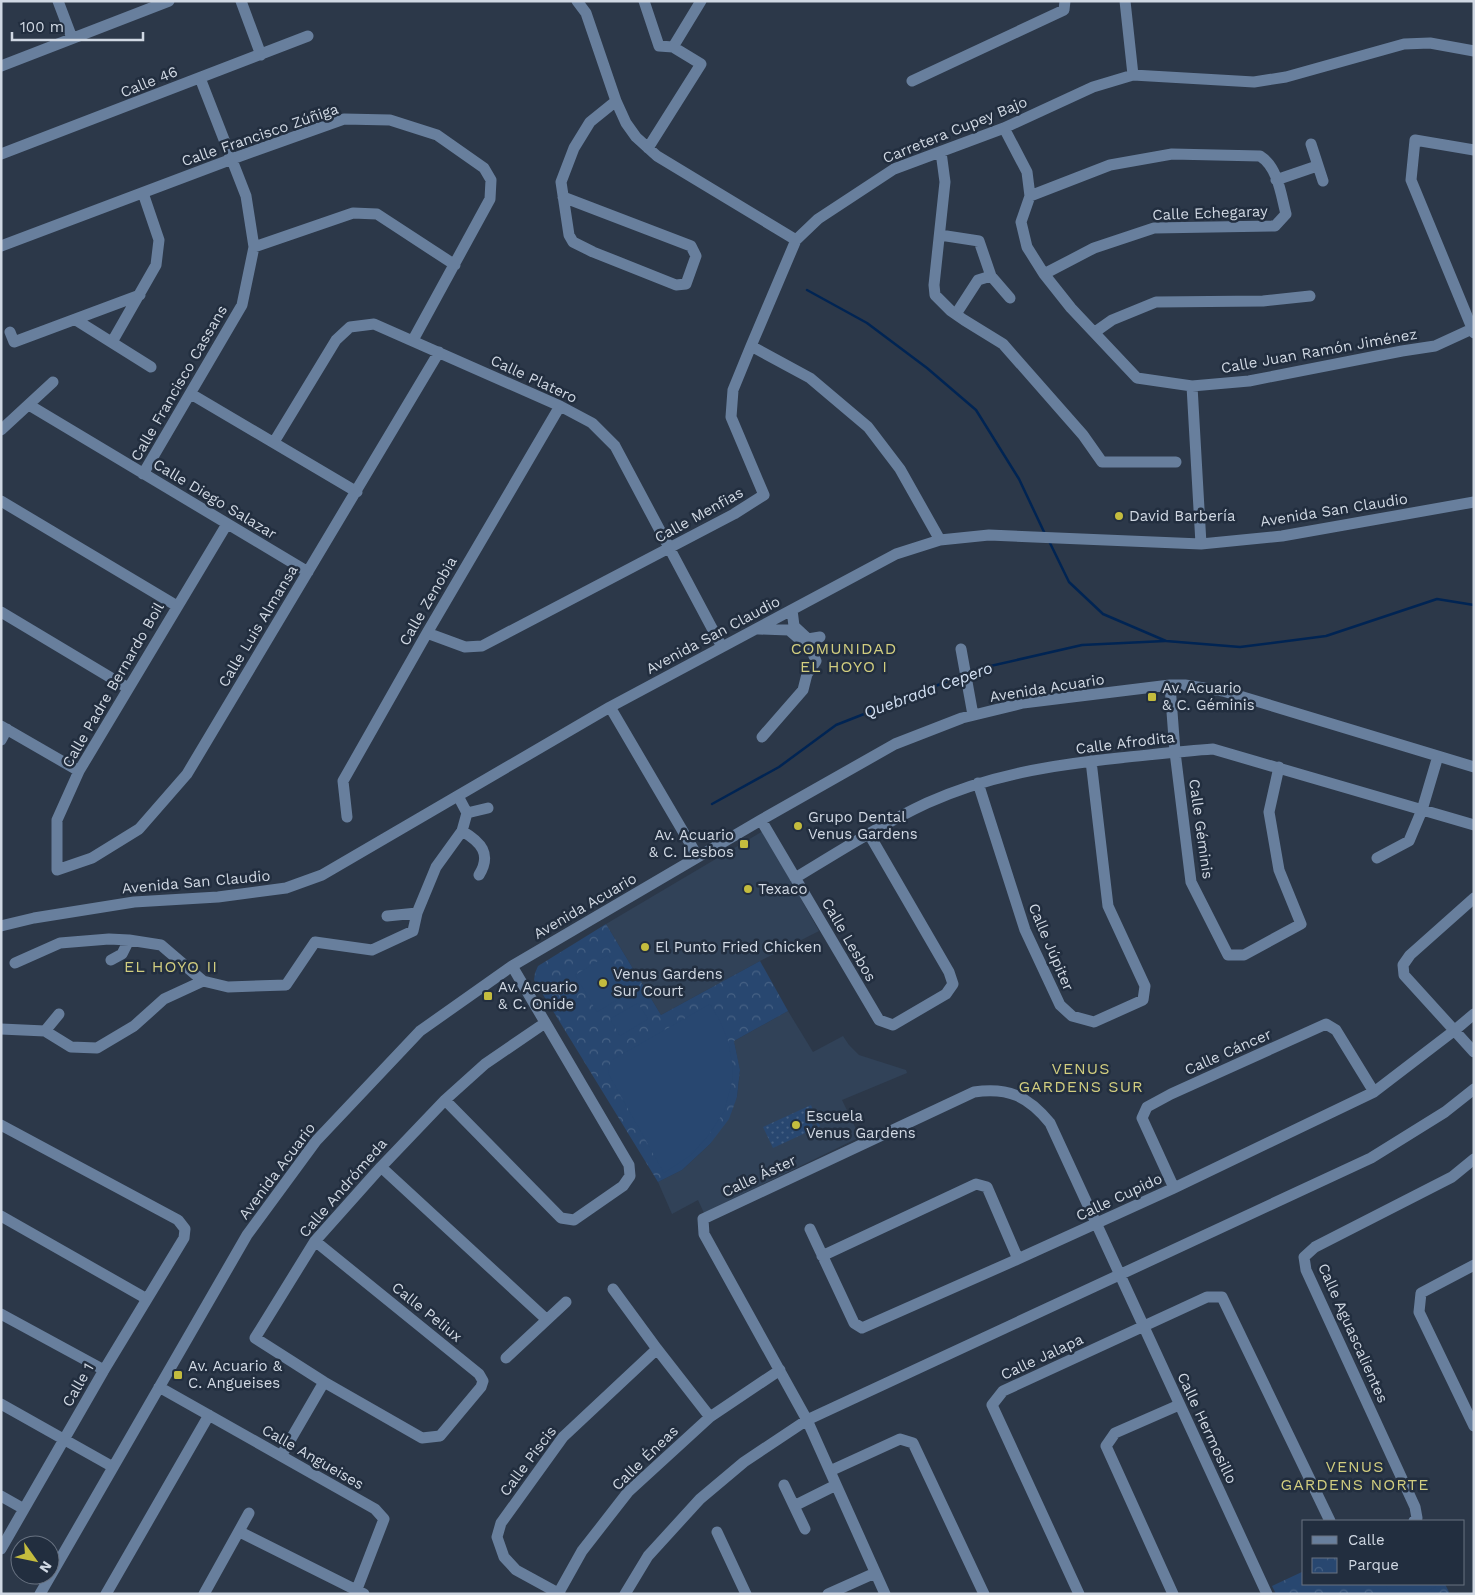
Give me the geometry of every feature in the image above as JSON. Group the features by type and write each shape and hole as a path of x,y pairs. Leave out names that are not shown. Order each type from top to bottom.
{"street":[{"path":"58,1 72,38"},
{"path":"1,66 169,1"},
{"path":"241,1 261,55"},
{"path":"577,1 586,13 616,101 626,123 636,137 657,156 796,240"},
{"path":"644,1 659,46 672,47 701,64 648,148"},
{"path":"672,47 701,1"},
{"path":"1125,1 1133,75"},
{"path":"912,81 1064,6"},
{"name":"Calle 46","path":"1,154 308,36"},
{"name":"Carretera Cupey Bajo","path":"796,240 818,219 894,169 1004,128 1093,87 1133,75 1254,82 1286,77 1404,44 1430,43 1474,51"},
{"name":"Calle Francisco Cassans","path":"143,474 242,305 254,247 246,196 200,78"},
{"path":"563,197 691,246 696,256 686,284 676,285 574,242 569,235 563,197 561,182 574,148 590,122 616,101"},
{"name":"Calle Francisco Zúñiga","path":"1,246 344,119 390,120 437,135 484,168 491,180 490,199 413,340"},
{"name":"Calle Juan Ramón Jiménez","path":"1004,128 1027,172 1030,196 1021,222 1027,248 1044,274 1071,308 1137,378 1192,386 1249,381 1435,346 1473,331"},
{"path":"1473,331 1411,180 1415,140 1474,150"},
{"path":"1311,144 1317,166 1324,181"},
{"path":"941,152 945,182 934,285 935,295 956,314 1003,344 1083,435 1102,462 1176,462"},
{"path":"1030,196 1110,164 1172,154 1260,156 1267,160 1276,180 1317,166"},
{"name":"Calle Echegaray","path":"1044,274 1094,248 1154,228 1275,226 1286,214 1276,180"},
{"path":"112,342 156,265 159,240 142,193"},
{"path":"254,247 353,213 377,214 455,265"},
{"path":"940,235 979,241 991,276 1010,298"},
{"name":"Calle Menfias","path":"427,633 465,647 482,646 734,514 764,495 731,417 733,390 796,240"},
{"path":"956,314 978,280 991,276"},
{"path":"10,332 14,342 140,295"},
{"path":"1094,332 1112,320 1156,302 1264,301 1310,296"},
{"path":"76,320 151,367"},
{"name":"Calle Platero","path":"274,442 336,340 350,327 374,324 560,406 592,423 615,446 722,647"},
{"path":"751,346 810,378 868,427 900,468 940,540"},
{"name":"Calle Luis Almansa","path":"57,870 92,858 139,828 188,774 439,352"},
{"path":"1,430 53,382"},
{"path":"1192,386 1201,544"},
{"path":"191,394 356,492"},
{"name":"Calle Diego Salazar","path":"29,405 308,572"},
{"name":"Calle Zenobia","path":"347,817 344,781 427,633 560,406"},
{"path":"1,501 177,606"},
{"name":"Avenida San Claudio","path":"1,926 34,918 134,902 218,897 286,888 322,875 610,707 896,554 940,540 989,535 1201,544 1282,536 1474,502"},
{"name":"Calle Padre Bernardo Boil","path":"57,870 56,820 79,771 227,524"},
{"path":"792,610 794,626 808,639 820,637"},
{"path":"1,612 128,688"},
{"path":"757,629 789,630 812,649 816,661 807,674 803,690 762,737"},
{"path":"961,649 973,715"},
{"name":"Avenida Acuario","path":"40,1594 247,1235 316,1141 420,1030 512,966 761,820 895,744 962,718 1024,703 1170,685 1185,685 1223,691 1474,767"},
{"name":"Calle Géminis","path":"1170,685 1175,752 1191,882 1228,955 1244,955 1301,924 1279,870 1269,812 1279,767"},
{"path":"610,707 698,857"},
{"path":"1,740 4,727 79,771"},
{"name":"Calle Afrodita","path":"795,878 869,834 927,803 978,783 1032,769 1213,749 1474,825"},
{"path":"1377,858 1409,841 1422,810 1438,756"},
{"name":"Calle Júpiter","path":"978,783 1025,930 1060,1004 1072,1016 1094,1022 1143,1000 1145,986 1108,906 1091,761"},
{"path":"15,963 60,943 109,939 129,940 161,945 203,981 228,987 286,985 315,942 372,950 413,931 417,913 436,867 462,831 467,813 458,796"},
{"path":"467,813 488,808"},
{"name":"Calle Lesbos","path":"761,820 878,1020 893,1025 946,994 953,984 949,972 869,834"},
{"path":"462,831 476,839 484,851 484,867 479,875"},
{"path":"1474,898 1410,955 1403,965 1404,975 1474,1052"},
{"path":"387,916 417,913"},
{"path":"111,960 122,954 129,940"},
{"path":"445,1100 561,1218 574,1220 623,1186 630,1176 629,1165 512,966"},
{"path":"1,1030 45,1031 71,1047 96,1048 134,1026 164,999 203,981"},
{"path":"45,1031 59,1014"},
{"name":"Calle Cupido","path":"810,1229 854,1323 862,1328 1096,1224 1374,1092 1474,1014"},
{"name":"Calle Andrómeda","path":"456,1417 440,1436 422,1438 324,1382 254,1338 314,1241 380,1167 445,1100 485,1064 545,1023"},
{"name":"Calle Cáncer","path":"1174,1188 1142,1118 1146,1107 1171,1094 1326,1024 1336,1030 1374,1092"},
{"path":"625,1594 648,1556 700,1499 744,1462 806,1420 1371,1158 1445,1112 1474,1089"},
{"name":"Calle Áster","path":"780,1370 704,1234 703,1219 974,1092 991,1090 1017,1094 1038,1108 1050,1123 1120,1275"},
{"name":"Calle 1","path":"1,1125 178,1220 185,1229 184,1238 104,1370 1,1549"},
{"name":"Calle Aguascalientes","path":"1415,1519 1415,1507 1306,1270 1304,1257 1315,1247 1452,1177 1474,1160"},
{"path":"380,1167 546,1320"},
{"path":"822,1256 976,1184 987,1187 1018,1259"},
{"path":"1,1216 147,1299"},
{"name":"Calle Peliux","path":"314,1241 479,1374 483,1380 481,1387 456,1417"},
{"path":"1474,1265 1422,1294 1419,1312 1474,1426"},
{"name":"Calle Hermosillo","path":"1120,1275 1266,1594"},
{"path":"614,1289 657,1349 710,1417"},
{"name":"Calle Jalapa","path":"1079,1594 992,1404 1003,1391 1207,1297 1222,1297 1330,1520"},
{"path":"506,1358 566,1302"},
{"path":"1,1314 104,1370"},
{"name":"Calle Piscis","path":"559,1594 516,1570 504,1557 496,1537 501,1523 563,1437 657,1349"},
{"path":"780,1370 830,1471 885,1594"},
{"name":"Calle Éneas","path":"559,1594 582,1551 628,1492 710,1417 780,1370"},
{"path":"281,1456 324,1382"},
{"name":"Calle Angueises","path":"159,1387 375,1509 384,1519 361,1592"},
{"path":"1,1404 113,1467"},
{"path":"1173,1594 1106,1446 1115,1433 1180,1404"},
{"path":"106,1594 209,1415"},
{"path":"830,1471 900,1439 914,1443 984,1594"},
{"path":"784,1485 805,1529"},
{"path":"794,1506 836,1485"},
{"path":"1,1496 24,1509"},
{"path":"204,1594 249,1513"},
{"path":"240,1532 361,1592"},
{"path":"717,1532 746,1594"},
{"path":"828,1594 875,1572"}],"shaded area":[{"path":"763,831 819,931 661,1015 606,924"},
{"path":"788,1011 813,1052 843,1036 859,1055 906,1070 907,1073 842,1100 860,1137 704,1213 698,1200 672,1214 658,1182 682,1170 710,1144 737,1097 740,1071 734,1041"}],"green space":[{"path":"606,924 661,1015 760,961 788,1011 734,1041 740,1070 737,1097 729,1119 710,1144 682,1170 658,1182 534,980 538,966"},
{"name":"Venus Gardens Sur Court","path":"608,955 630,992 597,1012 575,975"},
{"path":"638,1003 648,1019 620,1036 610,1019"},
{"path":"710,1004 720,1021 728,1041 732,1062 733,1078 724,1112 707,1137 691,1155 664,1173 609,1075 608,1068 612,1060"},
{"path":"811,1105 820,1126 818,1127 815,1120 811,1121 814,1129 773,1148 763,1127"},
{"path":"1302,1572 1302,1585 1446,1585 1450,1594 1276,1594 1272,1586"},
{"path":"1386,1585 1437,1586 1422,1594 1390,1594"}],"waterway":[{"path":"807,290 867,323 927,368 976,410 1019,479 1045,534"},
{"path":"1049,541 1069,582 1103,614 1166,641 1240,647 1326,636 1437,599 1474,605"},
{"name":"Quebrada Cepero","path":"969,673 986,667 1082,645 1165,641"},
{"name":"Quebrada Cepero","path":"712,804 779,767 836,725 961,676"}],"place":[{"name":"David Barbería","path":"1119,516"},
{"name":"Av. Acuario & C. Géminis","path":"1152,697"},
{"name":"Grupo Dental Venus Gardens","path":"798,826"},
{"name":"Av. Acuario & C. Lesbos","path":"744,844"},
{"name":"Texaco","path":"748,889"},
{"name":"El Punto Fried Chicken","path":"645,947"},
{"name":"Venus Gardens Sur Court","path":"603,983"},
{"name":"Av. Acuario & C. Onide","path":"488,996"},
{"name":"Escuela Venus Gardens","path":"796,1125"},
{"name":"Av. Acuario & C. Angueises","path":"178,1375"}],"district":[{"name":"COMUNIDAD EL HOYO I","path":"844,657"},
{"name":"EL HOYO II","path":"171,966"},
{"name":"VENUS GARDENS SUR","path":"1081,1077"},
{"name":"VENUS GARDENS NORTE","path":"1355,1475"}]}
